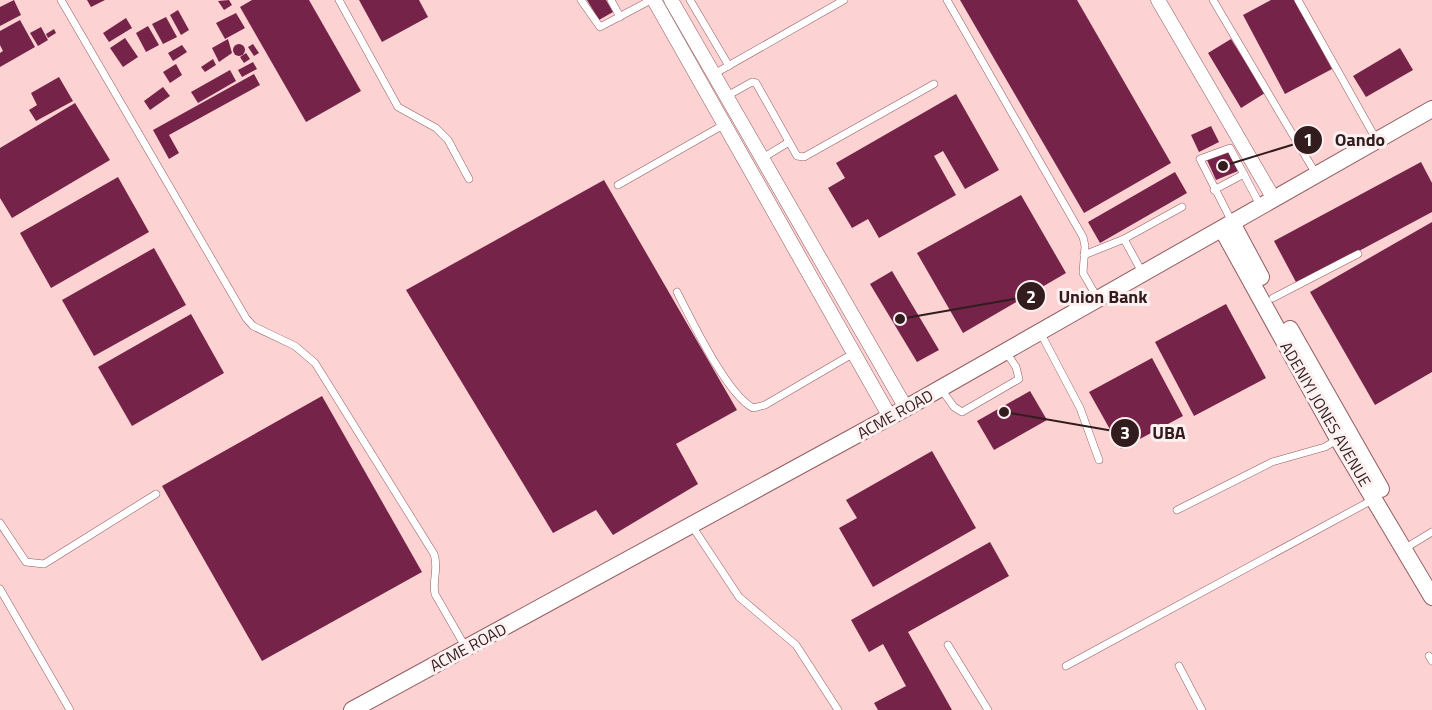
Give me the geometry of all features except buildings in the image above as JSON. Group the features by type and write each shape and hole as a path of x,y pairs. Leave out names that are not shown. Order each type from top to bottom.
{"street":[{"path":"652,0 890,417"},
{"path":"1158,0 1268,203"},
{"path":"673,1 906,408"},
{"name":"ACME ROAD","path":"352,710 941,389 1316,174 1430,114"},
{"name":"ADENIYI JONES AVENUE","path":"1227,226 1273,298 1409,546 1432,597"},
{"name":"ADENIYI JONES AVENUE","path":"1227,226 1338,439 1379,495"},
{"path":"813,282 827,272"},
{"name":"ADENIYI JONES AVENUE","path":"1409,546 1432,575"}],"lane":[{"path":"61,0 246,318 253,326 295,345 315,363 328,380 434,554 437,561 433,585 435,594 466,649"},
{"path":"339,0 398,107 436,128 448,140 469,179"},
{"path":"582,0 597,26 603,26 652,0"},
{"path":"611,0 620,17"},
{"path":"690,0 729,66"},
{"path":"714,74 844,0"},
{"path":"947,0 1083,237 1083,273 1098,300"},
{"path":"1213,0 1316,174"},
{"path":"1298,0 1377,141"},
{"path":"727,96 752,82 756,83 797,156 804,157 934,84"},
{"path":"618,185 724,124"},
{"path":"762,159 789,142"},
{"path":"1227,226 1200,159 1228,147 1244,174 1268,203"},
{"path":"1214,190 1244,174"},
{"path":"1084,255 1124,240 1182,207"},
{"path":"1124,240 1143,274"},
{"path":"1273,298 1358,254"},
{"path":"677,292 742,402 753,408 765,405 854,353"},
{"path":"1040,332 1080,408 1099,460"},
{"path":"941,389 954,407 962,412 972,409 1019,379 1016,367 1006,352"},
{"path":"1177,510 1272,462 1325,447 1338,439"},
{"path":"0,523 26,562 44,564 156,494"},
{"path":"1066,666 1379,495"},
{"path":"691,525 739,597 796,645 838,710"},
{"path":"1409,546 1432,532"},
{"path":"0,589 70,710"},
{"path":"948,645 988,710"},
{"path":"1179,666 1202,710"}],"shaded area":[{"path":"0,0 1432,0 1432,710 0,710"}],"place":[{"name":"Oando","path":"1223,166"},
{"name":"Union Bank","path":"900,319"},
{"name":"UBA","path":"1004,412"}]}
